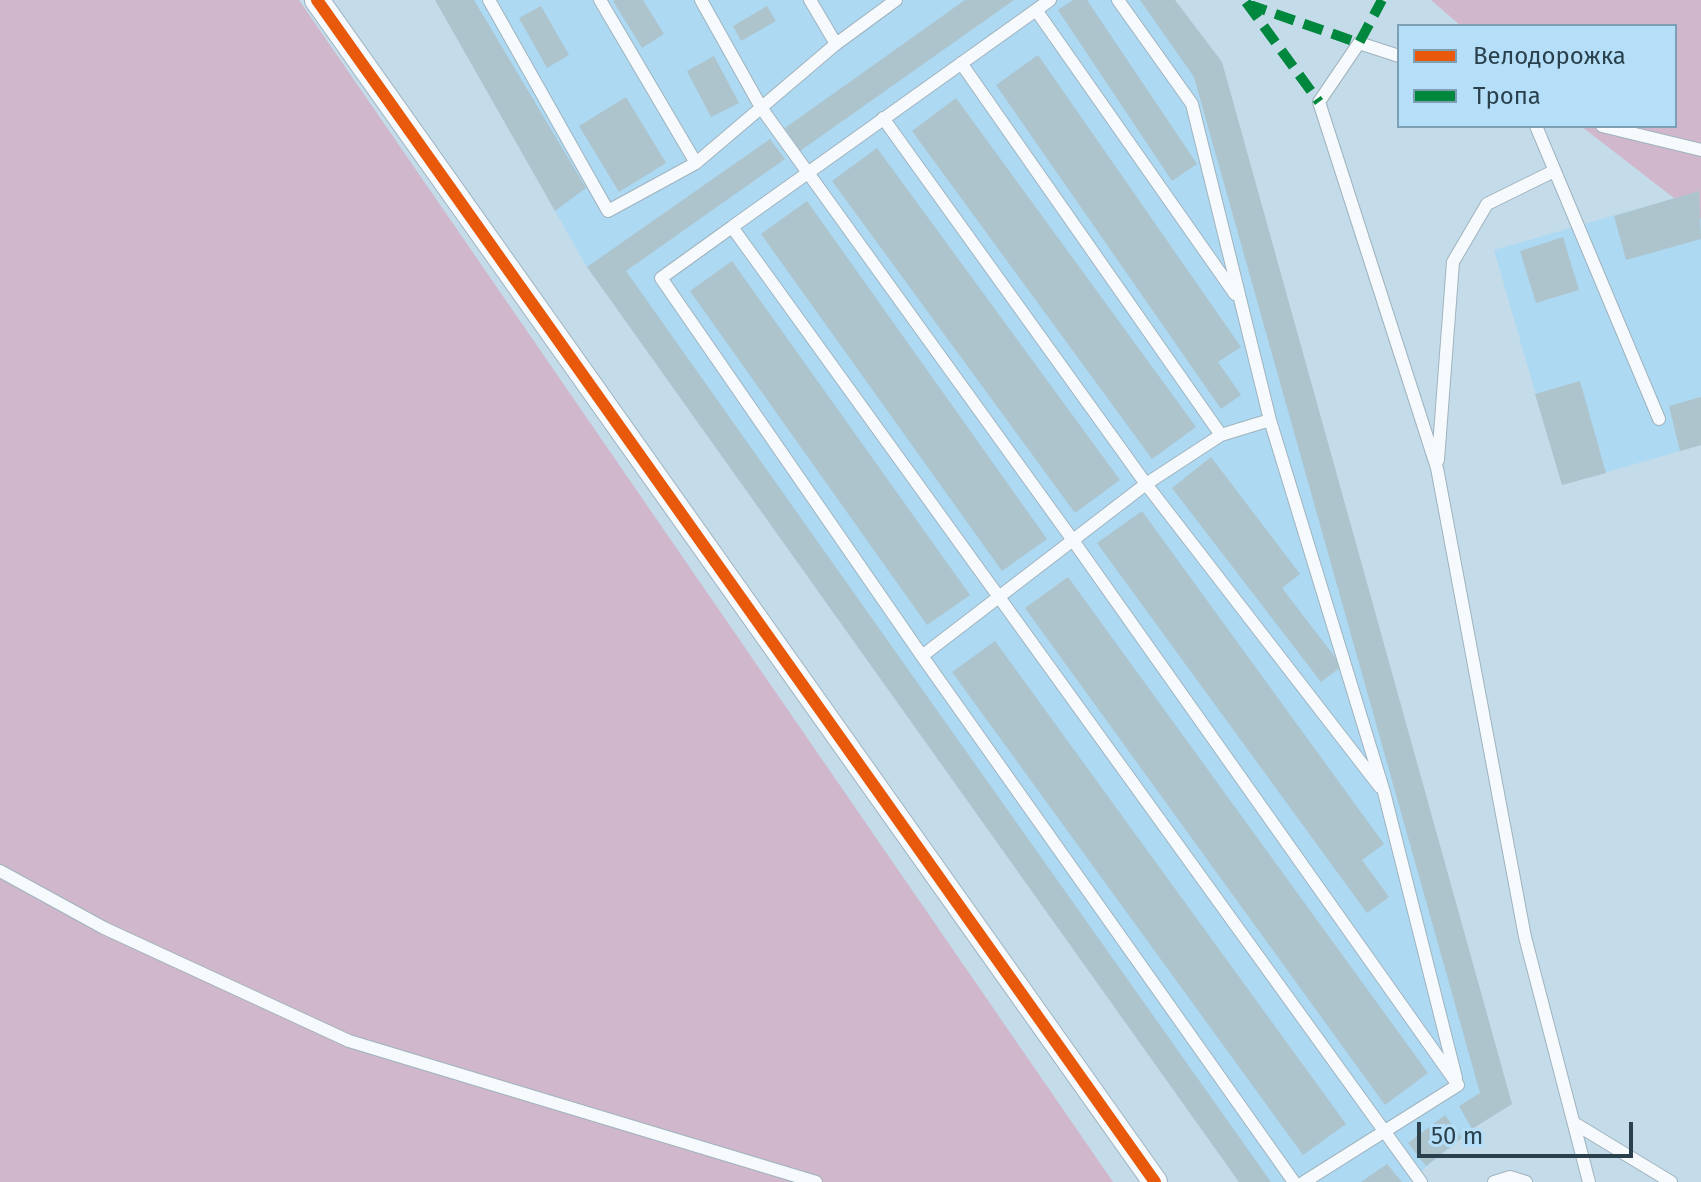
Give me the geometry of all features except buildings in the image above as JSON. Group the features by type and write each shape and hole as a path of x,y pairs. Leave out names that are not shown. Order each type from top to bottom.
{"street":[{"path":"317,0 1155,1182"}],"lane":[{"path":"489,0 608,211 696,163 836,44 896,0"},
{"path":"600,0 696,163"},
{"path":"701,0 762,109 1072,539 1458,1085"},
{"path":"810,0 836,44"},
{"path":"1050,0 661,278 922,656 1294,1182"},
{"path":"1118,0 1192,104 1270,420 1384,792 1458,1085"},
{"path":"1036,10 1239,300"},
{"path":"1397,55 1359,43 1319,102 1437,468 1525,937 1589,1182"},
{"path":"961,63 1221,435"},
{"path":"883,118 1146,484 1384,792"},
{"path":"1537,128 1659,419"},
{"path":"1610,128 1701,150"},
{"path":"1437,468 1453,262 1487,204 1554,171"},
{"path":"732,227 1421,1182"},
{"path":"922,656 1146,484 1221,435 1270,420"},
{"path":"0,871 104,928 349,1041 816,1182"},
{"path":"1304,1182 1458,1085"},
{"path":"1574,1123 1671,1182"},
{"path":"1494,1182 1510,1177 1526,1182"}],"shaded area":[{"path":"0,0 299,0 1113,1182 0,1182"},
{"path":"435,0 1175,0 1512,1104 1472,1129 1408,1182 1239,1182 587,267"},
{"path":"1431,0 1701,0 1701,219 1584,128 1677,128 1677,24 1459,24"},
{"path":"1699,191 1701,445 1562,485 1494,250"}],"marked path":[{"path":"1247,4 1359,43 1382,0"},
{"path":"1246,2 1319,102"}],"cycle path":[{"path":"317,0 1155,1182"}]}
